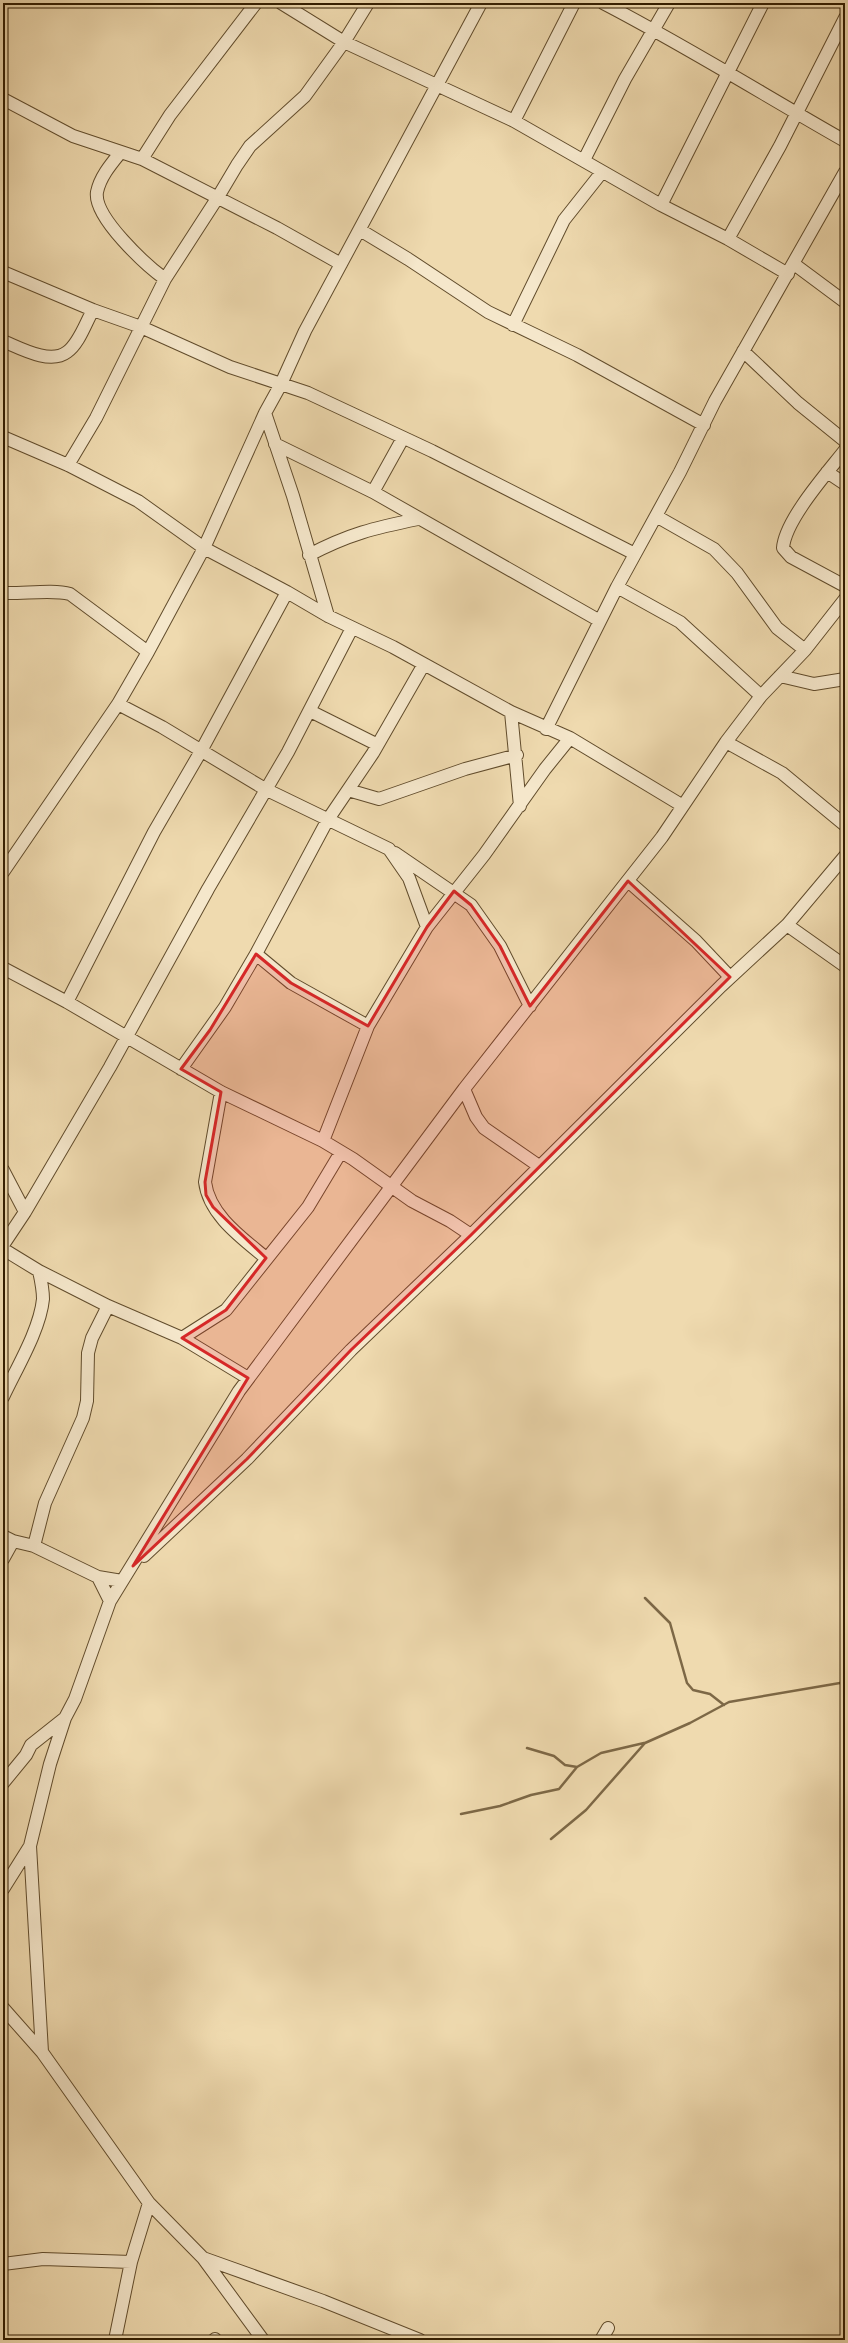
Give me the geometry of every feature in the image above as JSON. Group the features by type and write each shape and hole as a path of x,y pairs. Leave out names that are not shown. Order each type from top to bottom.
{"street":[{"path":"142,159 170,115 256,3"},
{"path":"281,3 344,42 514,121 661,205 791,269 845,302"},
{"path":"68,465 96,418 165,279 250,146 304,96 344,42 368,3"},
{"path":"3,872 118,704 148,652 204,548 265,413 281,384 305,331 481,3"},
{"path":"514,121 574,3"},
{"path":"603,3 730,72 766,97 845,141"},
{"path":"584,160 625,79 669,3"},
{"path":"661,205 730,72 763,3"},
{"path":"728,239 797,114 845,18"},
{"path":"3,99 73,136 120,153 142,159 218,197 341,264"},
{"path":"120,153 101,181 97,193 99,205 124,242 142,262 165,279"},
{"path":"513,325 564,220 602,172"},
{"path":"546,729 617,587 743,351 845,172"},
{"path":"360,230 408,259 488,312 577,355 704,425"},
{"path":"3,272 93,310 141,327 230,367 308,393 432,451 635,554"},
{"path":"3,341 42,355 60,355 68,352 74,345 93,310"},
{"path":"743,351 798,403 845,441"},
{"path":"265,413 293,496 328,616"},
{"path":"3,437 68,465 138,501 204,548 287,592 328,616 393,647 511,712 546,729 570,738 683,806"},
{"path":"373,492 403,438"},
{"path":"275,444 373,492 418,520 600,621"},
{"path":"845,450 827,472 793,521 784,541 783,548 791,557 845,586"},
{"path":"827,472 845,484"},
{"path":"656,516 714,549 737,573 777,628 805,650"},
{"path":"309,555 338,540 362,531 418,520"},
{"path":"617,587 680,622 762,696"},
{"path":"3,593 31,594 56,592 70,594 148,652"},
{"path":"67,1002 154,832 202,752 287,592"},
{"path":"42,2052 30,1846 50,1764 65,1718 75,1699 110,1602 248,1378 464,1089 628,881 683,806 726,742 762,696 843,606"},
{"path":"3,1245 25,1212 84,1114 264,789 310,711 352,628"},
{"path":"181,1069 210,1030 256,954 327,821 348,790 424,664"},
{"path":"780,676 814,684 845,679"},
{"path":"118,704 264,789 327,821 389,849 454,891 472,905 500,946 530,1006"},
{"path":"310,711 376,744"},
{"path":"511,712 517,755 520,806"},
{"path":"323,1141 368,1026 427,927 484,855 570,738"},
{"path":"726,742 782,773 845,825"},
{"path":"348,790 380,799 465,769 517,755"},
{"path":"389,849 409,878 427,927"},
{"path":"133,1566 247,1459 351,1350 471,1235 730,977 787,925 845,856"},
{"path":"628,881 690,936 730,977"},
{"path":"787,925 845,966"},
{"path":"256,954 291,983 368,1026"},
{"path":"3,968 67,1002 126,1038 221,1092 323,1141 354,1158 390,1187 450,1221 471,1235"},
{"path":"464,1089 476,1117 484,1128 539,1166"},
{"path":"221,1092 205,1182 206,1195 213,1207 243,1238 266,1258"},
{"path":"182,1338 226,1310 308,1207 341,1152"},
{"path":"3,1170 25,1212"},
{"path":"3,1248 39,1271 108,1306 182,1338 248,1378"},
{"path":"3,1397 41,1308 43,1291 39,1271"},
{"path":"34,1546 45,1503 83,1418 87,1402 88,1353 92,1338 108,1306"},
{"path":"3,1559 8,1539 34,1546 98,1577 122,1581"},
{"path":"98,1577 110,1602"},
{"path":"3,1783 26,1755 31,1746 65,1718"},
{"path":"3,1889 30,1846"},
{"path":"3,2008 42,2052 149,2203 203,2258 262,2340"},
{"path":"115,2340 131,2262 149,2203"},
{"path":"203,2258 323,2301 420,2340"},
{"path":"3,2264 43,2259 131,2262"},
{"path":"601,2340 608,2328"}],"highlighted area":[{"path":"628,881 730,977 471,1235 351,1350 247,1459 133,1566 248,1378 182,1338 226,1310 266,1258 213,1207 206,1195 205,1182 221,1092 181,1069 210,1030 256,954 291,983 368,1026 427,927 454,891 471,905 500,946 530,1006"}],"waterway":[{"path":"645,1598 670,1623 687,1683 693,1690 710,1694 724,1705"},
{"path":"551,1839 586,1810 645,1743 690,1723 729,1702 840,1683 845,1679"},
{"path":"461,1814 500,1806 531,1795 559,1789 577,1767 601,1753 644,1743"},
{"path":"527,1748 554,1756 565,1765 577,1767"}]}
